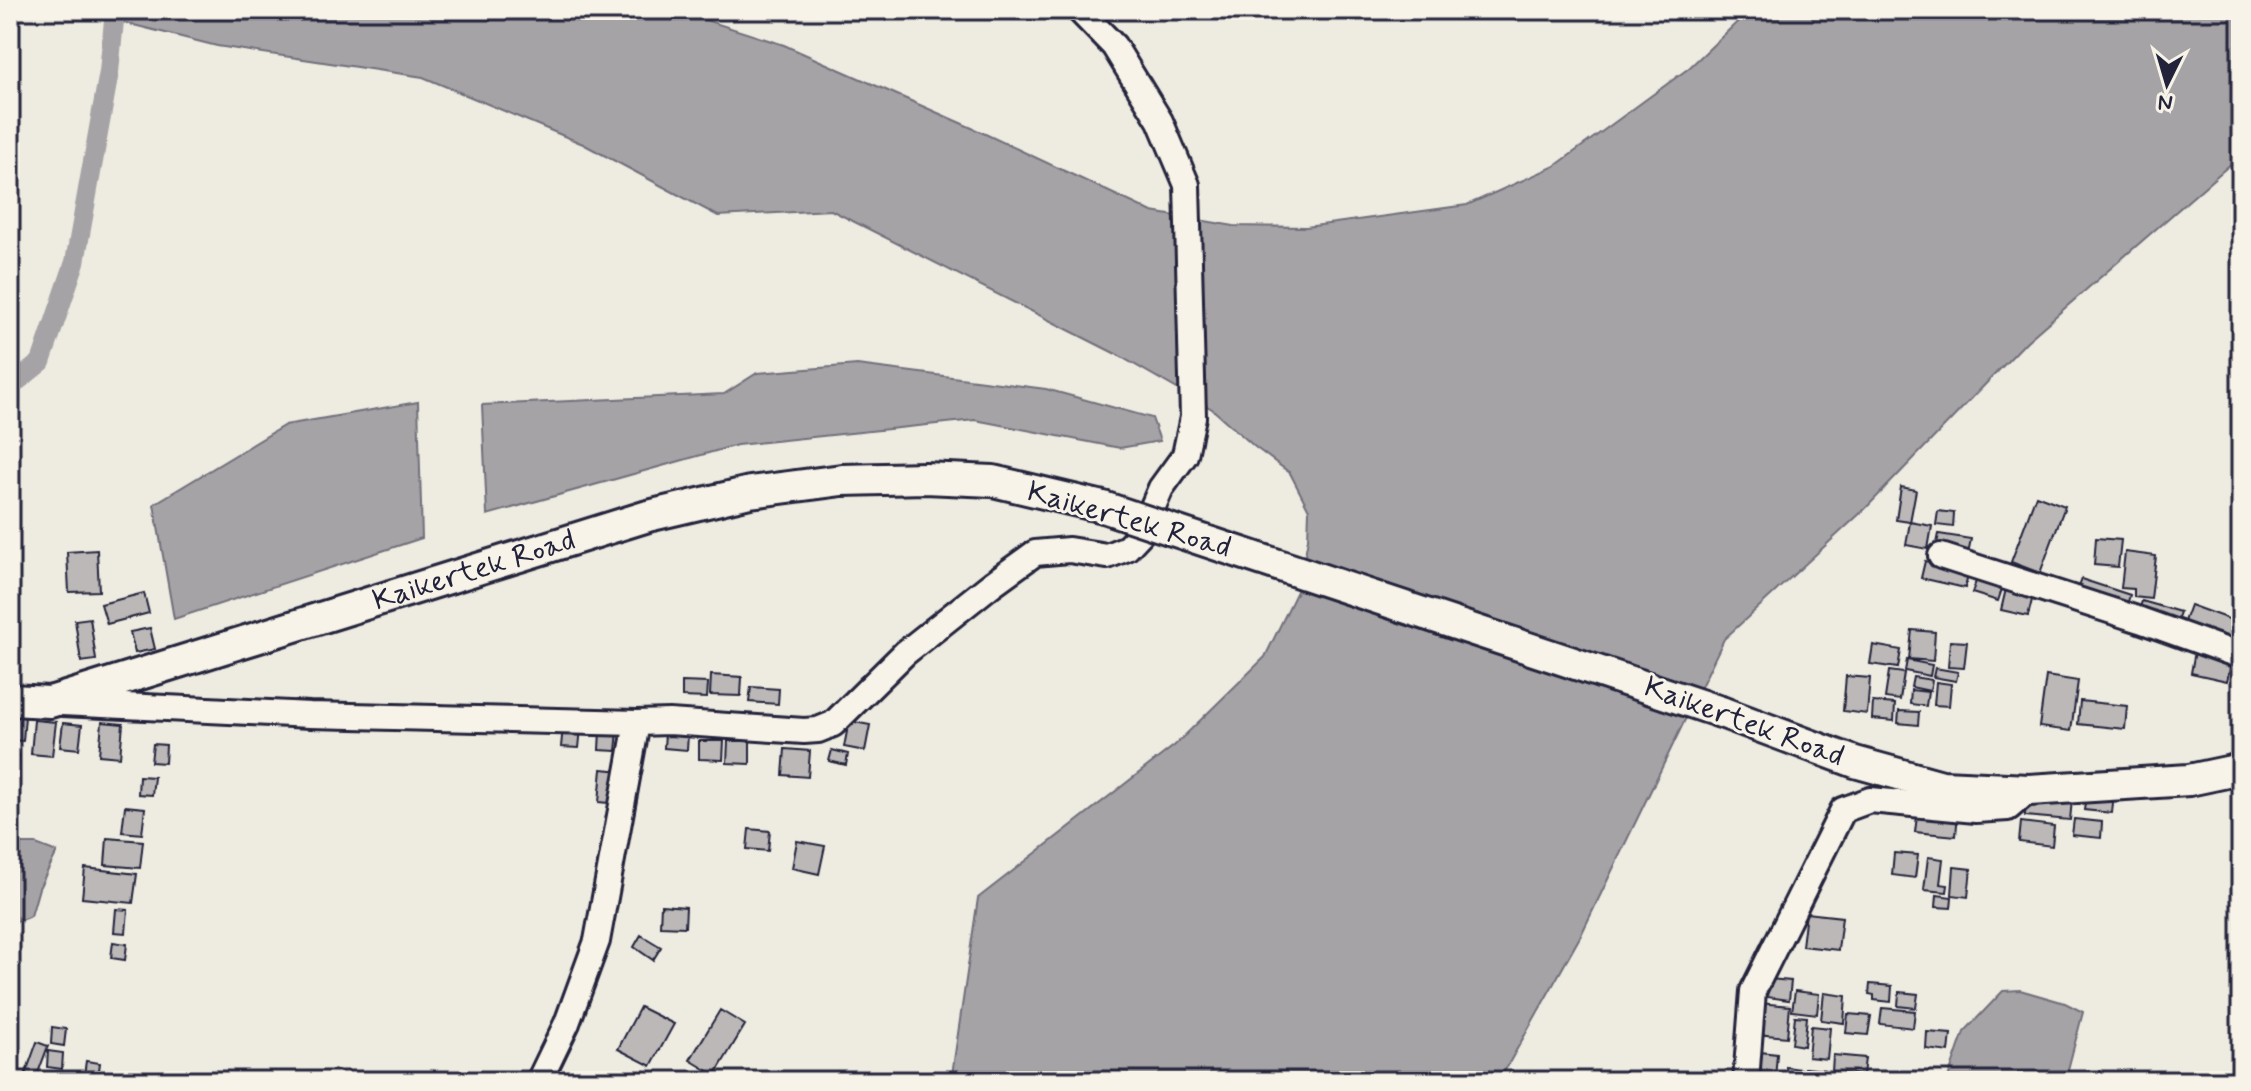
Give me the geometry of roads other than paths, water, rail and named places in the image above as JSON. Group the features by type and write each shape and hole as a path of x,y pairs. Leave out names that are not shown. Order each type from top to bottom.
{"main road":[{"name":"Kaikertek Road","path":"10,700 50,702 648,516 750,492 842,480 925,478 993,481 1103,507 1721,712 1855,762 1942,786 2029,790 2189,780 2241,769"}],"street":[{"path":"50,702 310,715 669,722 818,730 833,724 905,653 1035,553 1069,550 1107,556 1127,548 1142,532 1161,488 1185,455 1193,417 1187,185 1160,121 1114,46 1079,10"},
{"path":"1941,556 2241,656"},
{"path":"539,1081 567,1023 597,941 637,723"},
{"path":"1746,1081 1753,991 1843,810 1870,800 1976,810 2008,808 2029,790"}],"waterway":[{"path":"10,387 41,362 75,262 109,72 115,10"}]}
